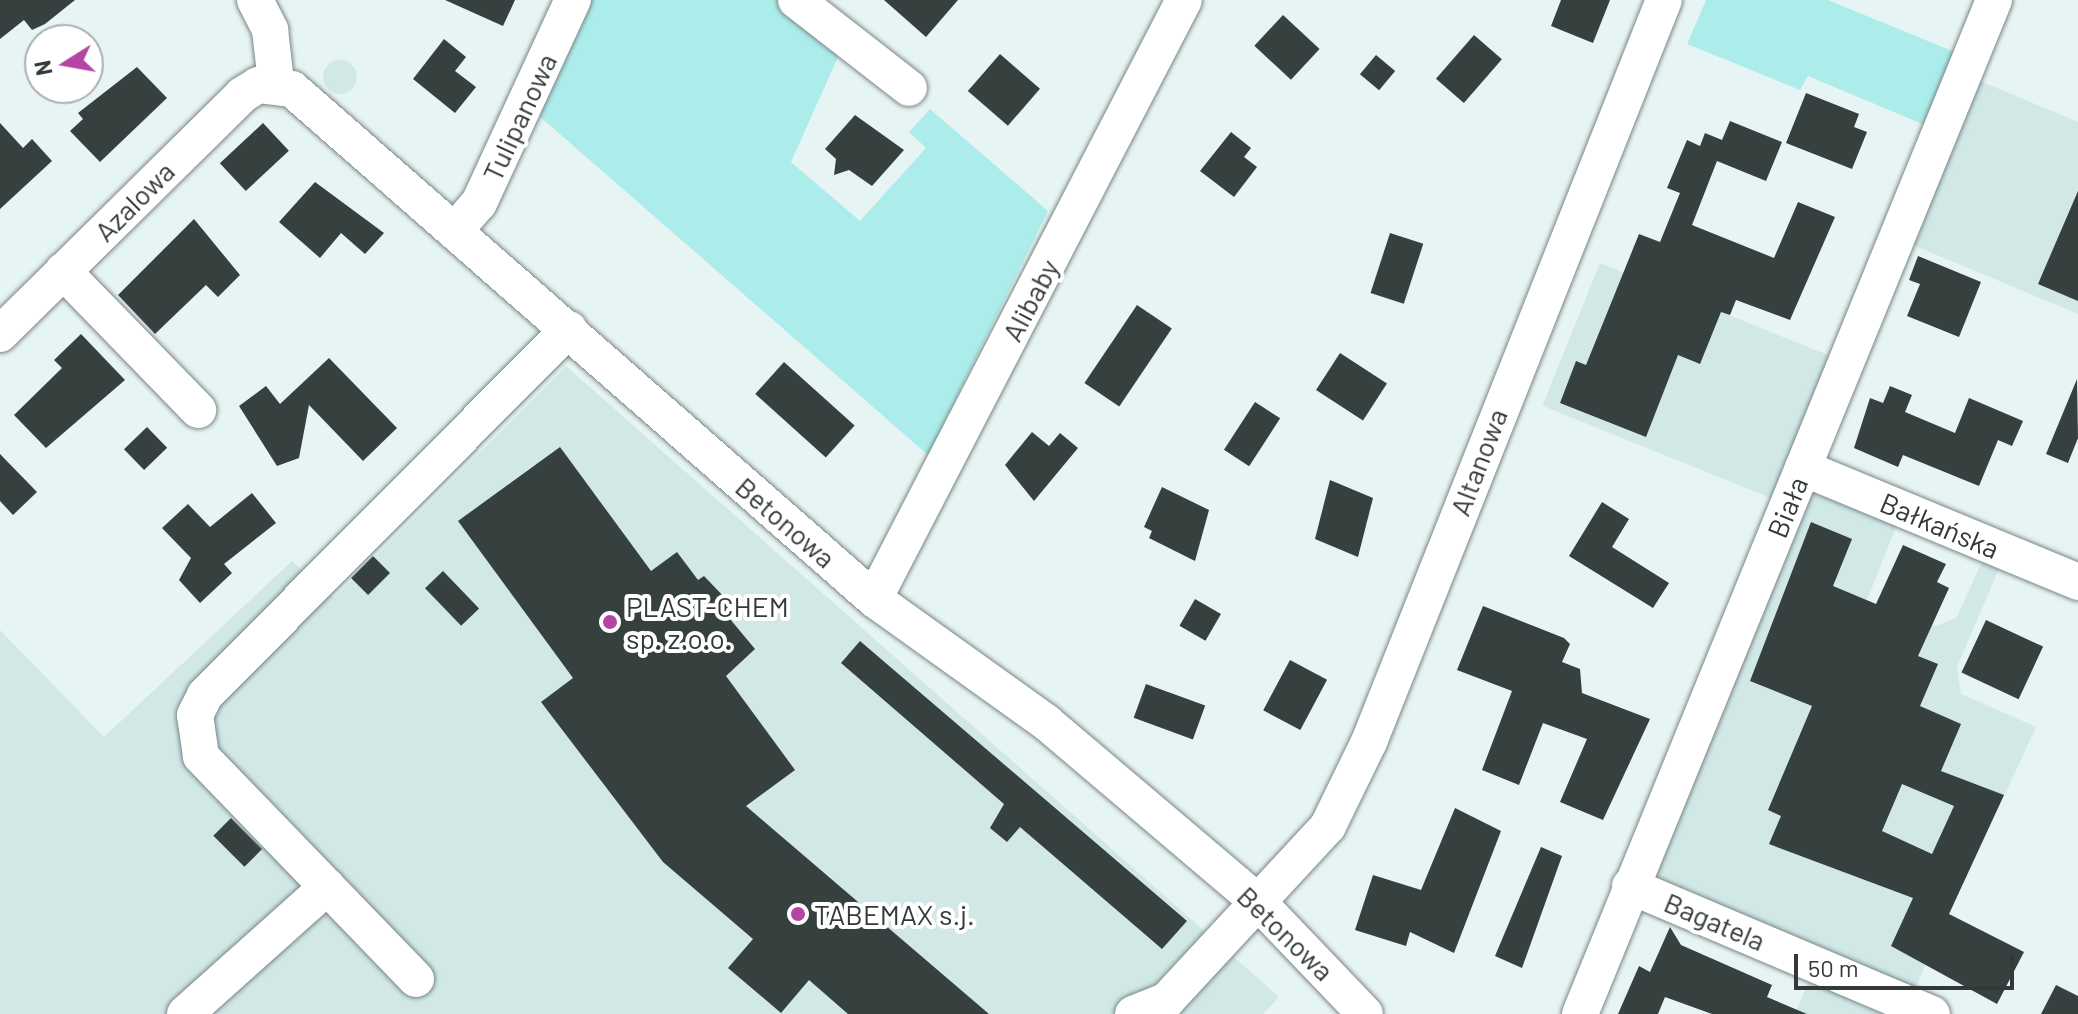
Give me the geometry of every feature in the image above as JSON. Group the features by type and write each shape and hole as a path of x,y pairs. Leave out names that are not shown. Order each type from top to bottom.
{"street":[{"path":"255,0 270,30 276,82"},
{"name":"Tulipanowa","path":"457,228 479,203 573,0"},
{"path":"796,0 909,88"},
{"name":"Alibaby","path":"874,599 1184,0"},
{"name":"Altanowa","path":"1167,1007 1328,826 1369,742 1664,0"},
{"name":"Biała","path":"1580,1014 1994,0"},
{"name":"Betonowa","path":"276,82 308,97 874,599 1047,723 1259,903 1365,1014"},
{"name":"Azalowa","path":"0,334 242,95 276,82"},
{"path":"63,271 198,410"},
{"path":"416,979 201,756 195,715 205,695 569,329"},
{"name":"Bałkańska","path":"1803,468 2078,582"},
{"name":"Bagatela","path":"1630,886 1932,1014"},
{"path":"185,1014 327,887"},
{"path":"1133,1014 1167,1007"}],"shaded area":[{"path":"590,0 784,0 842,48 791,162 860,221 926,148 909,132 930,109 1048,211 928,455 538,115"},
{"path":"1706,0 1828,0 1957,53 1927,126 1808,76 1800,90 1687,44"},
{"path":"340,60 352,65 357,77 352,89 340,94 328,89 323,77 328,65"},
{"path":"1980,81 2078,122 2078,314 1913,245"},
{"path":"1600,263 1835,358 1777,501 1542,406"},
{"path":"566,366 1279,997 1263,1014 0,1014 0,630 104,737 292,561 334,598"},
{"path":"1821,490 1898,522 1867,600 1912,619 1937,626 1957,617 1984,557 2001,564 1957,667 1961,694 2036,727 1915,988 1660,882 1654,870 1809,493"},
{"path":"1811,975 1903,1014 1795,1014"}],"building":[{"path":"0,0 75,0 45,24 27,24 24,20 0,39"},
{"path":"445,0 515,0 503,26"},
{"path":"884,0 958,0 926,37"},
{"path":"1561,0 1610,0 1593,43 1551,26"},
{"path":"1283,15 1320,49 1291,80 1254,46"},
{"path":"1474,35 1502,59 1464,103 1436,79"},
{"path":"444,39 466,57 455,71 476,87 455,113 413,79"},
{"path":"1000,54 1040,89 1008,126 968,91"},
{"path":"1376,55 1395,71 1379,90 1360,74"},
{"path":"137,67 167,98 100,162 70,131 83,119 78,113 90,104 104,104 104,93"},
{"path":"1806,93 1859,114 1854,127 1867,132 1852,169 1786,143"},
{"path":"855,115 904,150 872,186 849,170 834,175 836,159 825,149"},
{"path":"1730,121 1782,142 1766,181 1717,161 1692,225 1774,258 1798,202 1835,217 1790,320 1736,300 1730,315 1721,312 1700,364 1678,355 1646,437 1560,403 1576,361 1586,365 1639,234 1660,242 1680,193 1667,188 1687,140 1700,146 1705,133 1722,140"},
{"path":"0,123 23,148 32,139 52,161 0,209"},
{"path":"263,123 289,151 246,191 220,163"},
{"path":"1231,132 1251,148 1244,157 1257,167 1234,197 1200,171"},
{"path":"315,182 384,233 365,254 341,233 320,258 279,222"},
{"path":"2078,191 2078,301 2038,284"},
{"path":"194,219 240,275 218,297 206,285 155,334 118,295"},
{"path":"1390,233 1423,244 1404,304 1371,293"},
{"path":"1918,256 1981,282 1959,337 1907,316 1920,284 1909,280"},
{"path":"1137,305 1172,328 1119,406 1084,383"},
{"path":"81,334 125,380 46,448 14,415 62,368 54,360"},
{"path":"1340,353 1387,383 1363,420 1316,390"},
{"path":"329,358 397,428 363,461 309,405 299,458 277,466 239,406 266,386 280,404"},
{"path":"784,362 855,426 826,458 755,394"},
{"path":"2077,379 2078,438 2068,463 2046,454"},
{"path":"1890,386 1912,395 1905,412 1955,433 1969,398 2023,421 2012,446 1998,440 1979,486 1903,455 1898,467 1854,448 1870,398 1883,403"},
{"path":"1255,402 1280,418 1249,466 1224,450"},
{"path":"147,427 167,448 144,470 124,449"},
{"path":"1032,432 1049,446 1060,433 1078,448 1034,501 1005,465"},
{"path":"560,447 651,571 677,552 698,580 704,576 727,600 730,619 755,649 726,676 795,770 746,806 989,1014 848,1014 809,980 781,1013 728,968 753,939 663,862 541,702 573,678 458,521"},
{"path":"0,454 37,492 13,515 0,501"},
{"path":"1330,480 1373,498 1358,557 1315,539"},
{"path":"1162,487 1209,510 1195,561 1149,538 1152,531 1144,527"},
{"path":"252,493 276,523 224,564 232,573 200,603 179,580 191,558 162,528 188,504 210,527"},
{"path":"1602,502 1629,519 1612,547 1669,583 1653,608 1569,556"},
{"path":"1811,522 1852,539 1833,586 1876,604 1903,545 1946,564 1937,582 1949,588 1918,656 1938,664 1920,706 1961,724 1941,771 2004,795 1949,914 2024,952 1997,1004 1891,946 1913,898 1769,844 1781,816 1768,810 1812,706 1750,681","holes":["1902,784 1954,806 1932,854 1882,831"]},
{"path":"373,556 390,573 368,595 351,578"},
{"path":"443,571 479,608 461,626 425,588"},
{"path":"1195,599 1221,614 1205,641 1180,626"},
{"path":"1483,606 1564,638 1570,644 1562,662 1580,669 1582,693 1650,719 1603,820 1560,802 1587,739 1543,723 1519,785 1482,770 1512,691 1457,670"},
{"path":"1986,620 2043,647 2019,699 1961,673"},
{"path":"860,641 1187,921 1162,949 1020,827 1007,842 990,828 1004,804 841,663"},
{"path":"1290,660 1327,680 1300,730 1263,710"},
{"path":"1146,684 1205,706 1193,739 1134,718"},
{"path":"1455,808 1501,831 1454,953 1410,932 1406,946 1355,930 1373,875 1421,890"},
{"path":"231,818 262,849 244,867 213,836"},
{"path":"1541,847 1562,856 1522,968 1495,956"},
{"path":"1670,927 1681,945 1772,985 1767,997 1807,1014 1712,1014 1665,997 1658,1014 1618,1014 1639,966 1650,972"},
{"path":"2056,985 2078,996 2078,1014 2041,1014"}],"place":[{"name":"PLAST-CHEM sp. z.o.o.","path":"610,622"},
{"name":"TABEMAX s.j.","path":"798,914"}]}
